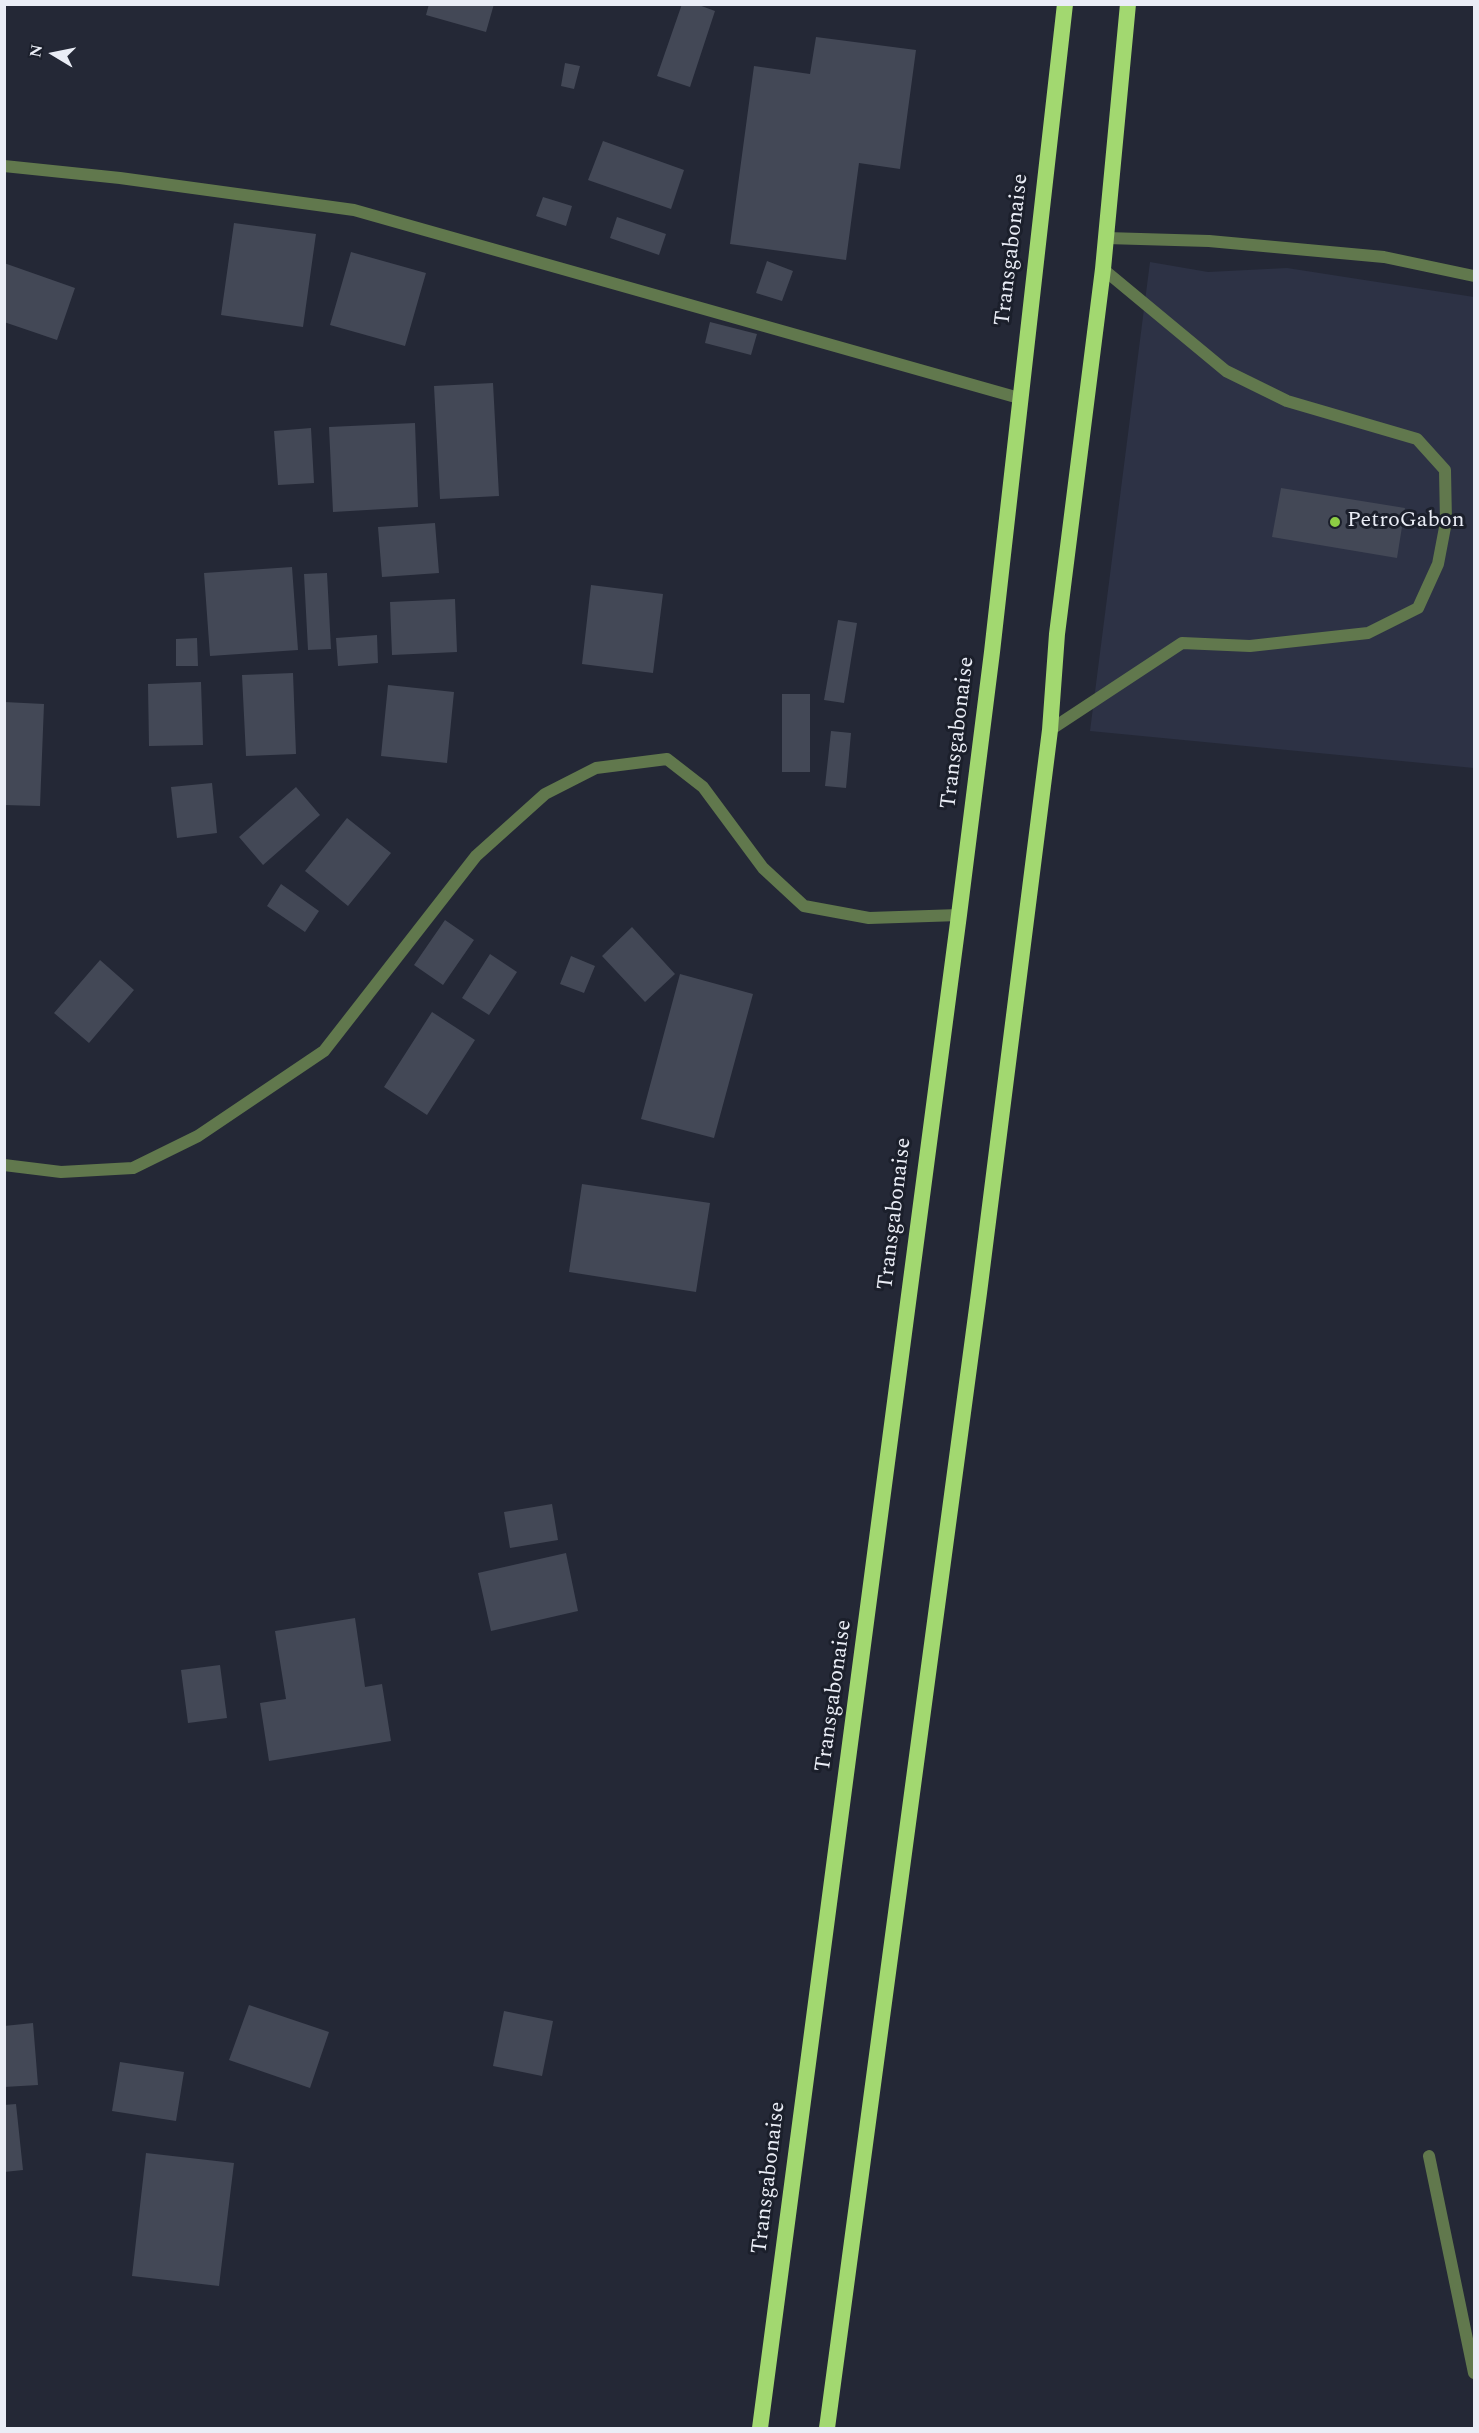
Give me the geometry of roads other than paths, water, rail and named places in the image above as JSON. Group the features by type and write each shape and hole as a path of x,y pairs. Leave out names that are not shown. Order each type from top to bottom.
{"highway":[{"name":"Transgabonaise","path":"760,2428 959,915 992,652 1065,4"},
{"path":"827,2428 978,1304 1050,730 1057,634 1103,269 1128,4"}],"street":[{"path":"4,166 120,178 354,210 1019,398"},
{"path":"1106,238 1209,241 1384,257 1474,276"},
{"path":"1050,730 1182,643 1250,646 1368,633 1418,608 1438,564 1446,522 1445,470 1417,440 1287,401 1226,371 1103,269"},
{"path":"4,1165 61,1172 133,1168 198,1136 324,1051 476,856 545,794 597,768 667,759 703,787 764,868 804,906 870,918 959,915"},
{"path":"1429,2156 1474,2373"}],"place":[{"name":"PetroGabon","path":"1335,522"}]}
